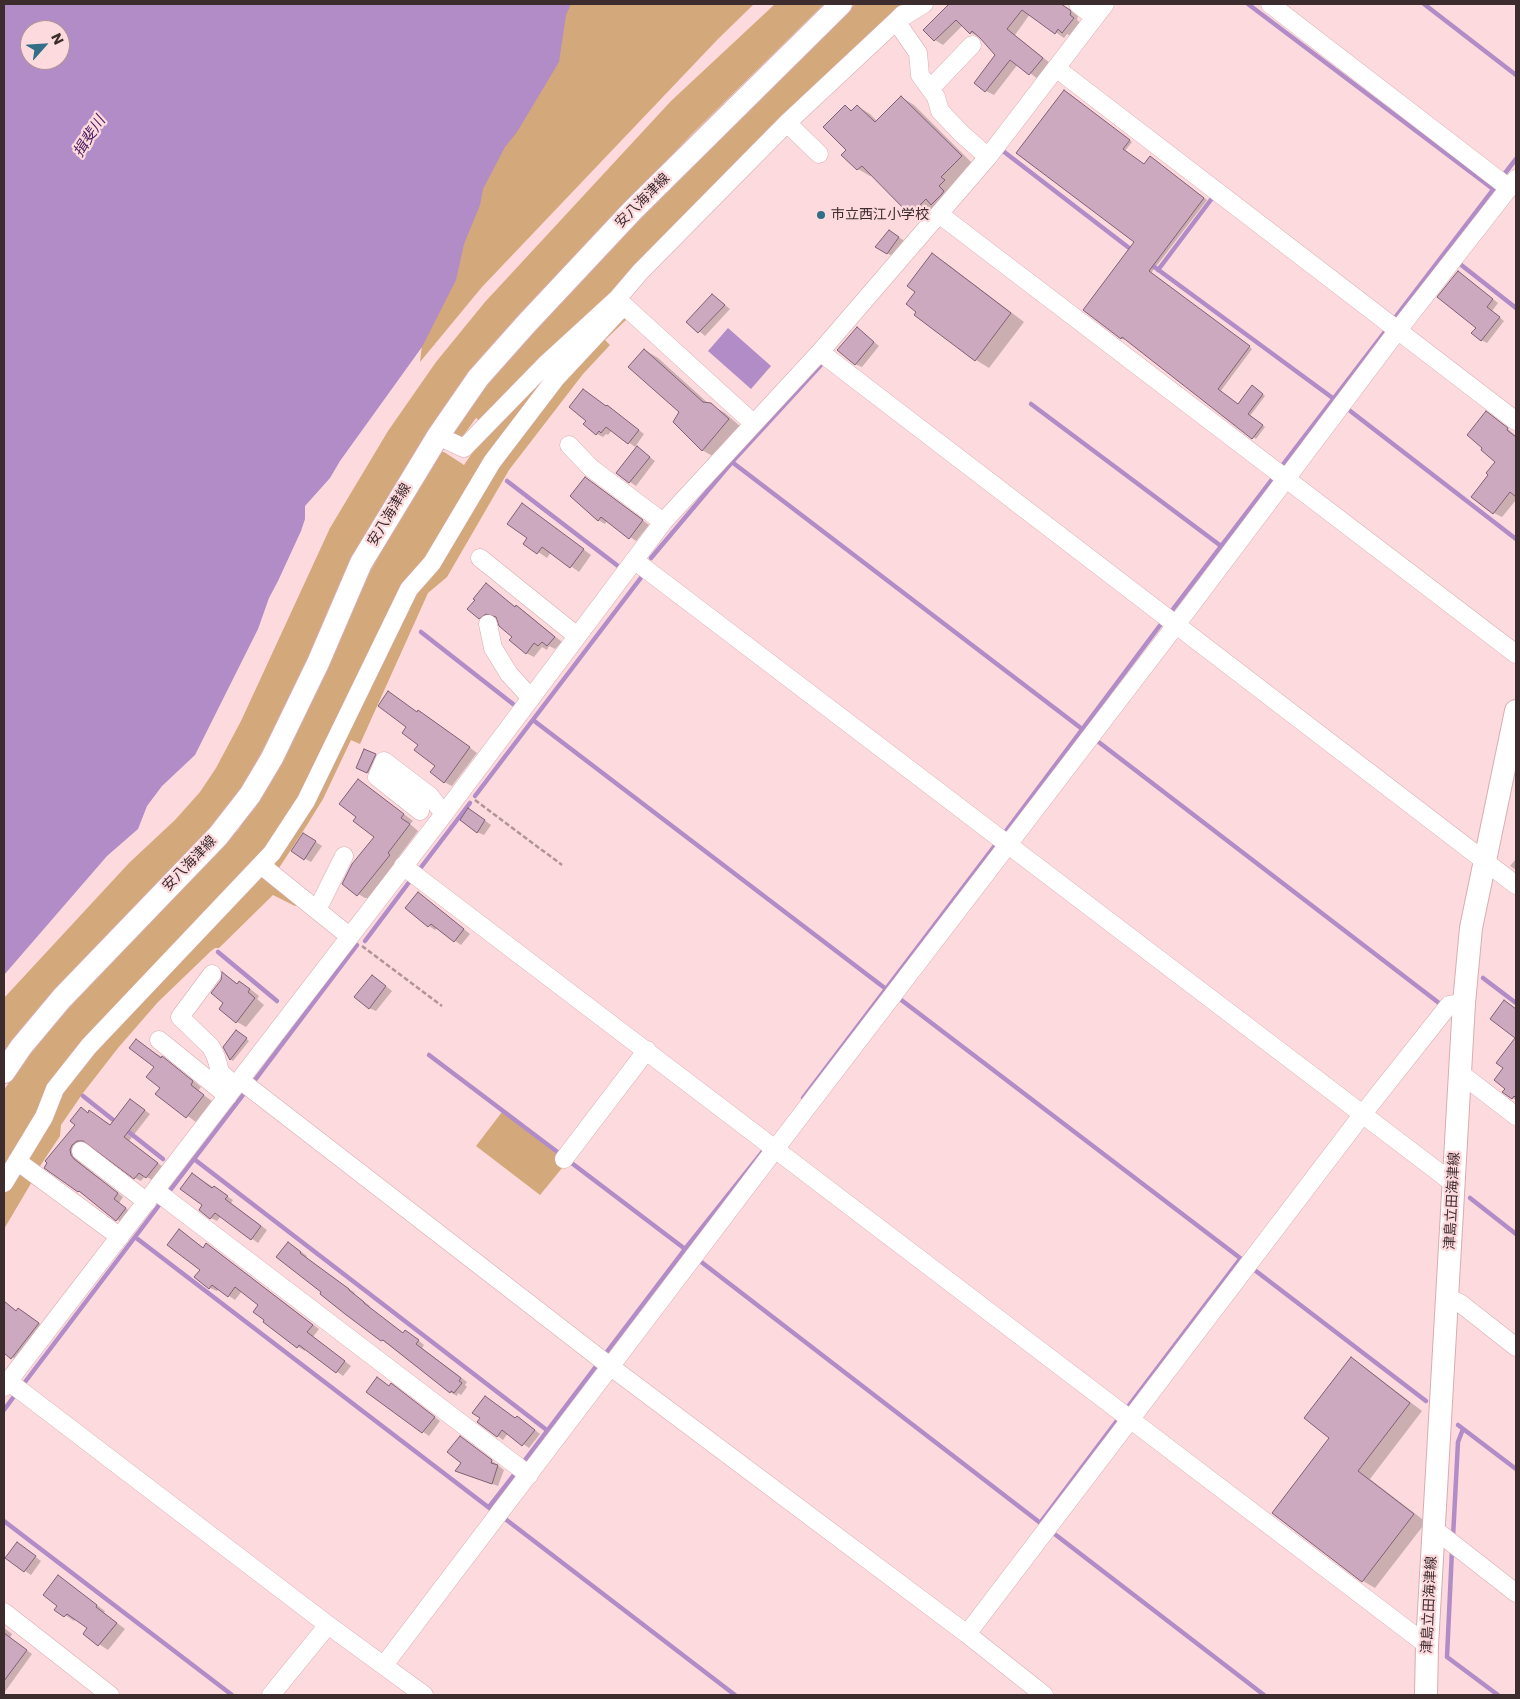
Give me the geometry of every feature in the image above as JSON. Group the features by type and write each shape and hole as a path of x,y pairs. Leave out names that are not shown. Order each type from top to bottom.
{"main road":[{"name":"安八海津線","path":"4,1072 21,1047 62,998 218,836 250,795 276,750 318,663 361,563 438,436 478,378 632,211 841,4"},
{"name":"津島立田海津線","path":"1426,1695 1427,1646 1464,1002 1471,928 1516,711"}],"street":[{"path":"4,1183 44,1117 55,1089 89,1046 272,853 306,801 408,589 432,563 492,462 556,378 621,302 640,272 787,123 915,4"},
{"path":"896,21 924,4"},
{"path":"424,1695 6,1384 444,814 663,522 820,352 988,157 1100,10 1078,4"},
{"path":"384,1665 1176,625 1398,330 1513,184 1270,4"},
{"path":"896,21 918,53 920,75 936,97 940,111 988,157"},
{"path":"930,89 972,45"},
{"path":"1056,68 1516,421"},
{"path":"787,123 819,154"},
{"path":"939,214 1516,654"},
{"path":"438,436 464,448 545,365 621,302"},
{"path":"621,302 753,423"},
{"path":"820,352 1516,885"},
{"path":"569,445 592,468 663,522"},
{"path":"480,558 577,636"},
{"path":"634,560 1453,1183"},
{"path":"488,624 493,648 509,674 531,698"},
{"path":"420,811 376,776 384,761 430,796 444,814"},
{"path":"317,910 344,856"},
{"path":"261,865 349,936"},
{"path":"403,866 776,1148 1427,1646"},
{"path":"212,974 180,1017 211,1048 216,1057 220,1072 234,1087"},
{"path":"967,1634 1132,1420 1362,1115 1449,1005 1464,1002"},
{"path":"160,1040 234,1087 611,1366 967,1634 1044,1695"},
{"path":"564,1159 647,1050"},
{"path":"1460,1072 1516,1116"},
{"path":"80,1151 151,1197 529,1475"},
{"path":"17,1161 120,1237"},
{"path":"1448,1298 1460,1303 1516,1347"},
{"path":"1434,1529 1516,1593"},
{"path":"4,1612 110,1695"},
{"path":"272,1695 328,1625"}],"path":[{"path":"462,790 562,865"},
{"path":"349,936 442,1006"}],"shaded area":[{"path":"489,4 754,4 718,39 482,287 420,362 427,301"},
{"path":"775,4 824,4 691,135 523,312 353,561 286,704 255,765 228,809 4,1056 4,998 129,863 175,820 200,792 216,768 241,721 330,528 388,431 436,362 485,302 671,101"},
{"path":"855,4 908,4 483,423 476,418 460,440 450,434 509,357 706,147"},
{"path":"628,318 605,340 610,345 583,374 509,470 447,577 428,593 360,744 351,740 323,799 307,825 279,868 271,868 400,616 495,465 559,382 617,321"},
{"path":"576,345 489,459 273,845 88,1042 4,1175 4,1090 26,1057 68,1009 239,829 268,782 303,715 370,572 440,452 444,452 464,465 490,427"},
{"path":"263,877 302,904 295,906 273,895 219,948 211,951 158,1002 118,1048 61,1125 60,1136 38,1169 27,1162 65,1086 96,1049 257,879"},
{"path":"502,1112 567,1162 540,1195 476,1146"},
{"path":"20,1172 33,1180 4,1229 4,1193 15,1174"}],"water":[{"name":"揖斐川","path":"4,4 571,4 566,15 559,62 517,132 505,147 483,189 480,205 464,244 456,280 422,347 340,461 330,478 305,506 305,519 301,531 269,598 258,629 195,755 162,786 147,806 138,829 107,856 4,975"},
{"path":"728,328 771,366 751,389 708,351"}],"building":[{"path":"949,4 1061,4 1070,10 1070,15 1074,18 1062,33 1058,29 1055,34 1022,10 1007,29 1043,58 1029,75 1010,60 985,92 974,83 995,55 980,38 972,31 970,34 956,20 934,41 923,30"},
{"path":"1064,90 1130,140 1123,149 1144,164 1150,156 1204,198 1149,271 1250,346 1218,389 1238,404 1252,385 1263,394 1248,414 1263,425 1252,439 1122,337 1121,339 1083,310 1134,242 1016,153"},
{"path":"901,96 962,156 941,177 945,180 939,186 944,191 942,194 931,205 926,199 910,215 862,166 857,170 841,155 846,150 823,127 845,105 851,111 857,105 875,122"},
{"path":"889,230 899,237 887,254 875,247"},
{"path":"932,253 1011,313 975,361 914,315 916,312 906,304 915,292 907,286"},
{"path":"1458,271 1493,299 1487,307 1500,317 1481,341 1471,333 1476,328 1437,297"},
{"path":"712,294 725,305 698,333 686,322"},
{"path":"857,327 874,342 855,365 837,350"},
{"path":"644,349 703,402 711,403 729,419 702,451 673,422 679,412 628,367"},
{"path":"583,389 639,430 628,444 606,427 601,433 599,431 596,435 583,424 586,421 569,407"},
{"path":"1486,411 1508,428 1507,430 1516,437 1516,497 1510,492 1493,514 1471,497 1488,475 1486,473 1495,462 1467,435"},
{"path":"637,446 650,457 629,483 616,473"},
{"path":"585,477 643,520 629,539 601,517 598,521 570,496"},
{"path":"522,503 584,549 570,568 542,547 537,554 523,544 527,538 507,524"},
{"path":"486,583 555,637 547,646 542,642 538,646 534,643 526,654 509,640 512,637 499,626 496,617 486,614 479,619 467,609"},
{"path":"388,691 470,747 444,783 430,772 435,766 414,750 418,745 402,733 406,727 378,706"},
{"path":"364,749 376,754 367,773 356,768"},
{"path":"358,779 404,814 401,818 410,824 388,853 390,855 357,896 342,884 352,864 374,837 353,821 356,817 339,804"},
{"path":"468,808 485,820 477,833 460,820"},
{"path":"303,833 316,841 304,860 291,851"},
{"path":"418,892 464,929 454,942 431,924 428,927 405,908"},
{"path":"222,972 237,984 239,981 250,989 248,992 255,998 236,1023 219,1009 223,1003 211,993 221,980"},
{"path":"372,975 386,986 369,1009 354,997"},
{"path":"1504,1000 1516,1009 1516,1098 1514,1096 1512,1099 1502,1092 1505,1089 1494,1080 1503,1068 1496,1063 1515,1038 1490,1019"},
{"path":"236,1030 247,1038 230,1060 223,1047"},
{"path":"136,1039 161,1058 162,1056 193,1081 191,1085 204,1095 186,1118 155,1094 160,1088 146,1077 154,1067 129,1048"},
{"path":"130,1099 145,1110 124,1137 158,1163 146,1178 139,1173 134,1179 83,1141 77,1141 70,1150 74,1159 118,1193 114,1199 126,1208 116,1221 79,1191 44,1168 47,1163 45,1161 75,1125 70,1121 81,1107 88,1113 89,1110 110,1125"},
{"path":"192,1173 212,1188 214,1186 228,1196 225,1199 261,1226 251,1240 215,1213 210,1219 199,1210 202,1205 180,1189"},
{"path":"179,1229 203,1248 206,1243 313,1325 307,1332 345,1361 336,1373 299,1345 297,1348 263,1322 264,1320 253,1312 258,1305 235,1287 228,1297 212,1285 209,1289 194,1277 200,1270 167,1245"},
{"path":"288,1242 403,1333 405,1330 419,1340 416,1344 461,1378 459,1381 462,1383 454,1393 451,1391 450,1393 383,1340 381,1341 345,1314 320,1294 321,1292 276,1257"},
{"path":"4,1301 16,1311 18,1308 39,1323 11,1359 4,1353"},
{"path":"1351,1357 1410,1403 1358,1471 1414,1514 1362,1582 1272,1513 1329,1438 1304,1418"},
{"path":"377,1377 389,1386 391,1383 435,1417 422,1433 366,1392"},
{"path":"485,1396 535,1430 522,1446 502,1430 497,1437 477,1422 480,1418 472,1413"},
{"path":"460,1436 492,1460 491,1463 498,1465 492,1484 455,1471 461,1463 447,1452"},
{"path":"17,1542 36,1556 24,1572 5,1558"},
{"path":"58,1575 117,1623 98,1646 83,1634 87,1628 67,1614 64,1617 54,1610 57,1606 43,1595"},
{"path":"4,1633 27,1650 4,1681"}],"waterway":[{"path":"1248,4 1493,189"},
{"path":"1424,4 1516,75"},
{"path":"1003,151 1133,251"},
{"path":"1502,177 1516,159"},
{"path":"1394,319 1495,187"},
{"path":"1158,270 1213,197"},
{"path":"1149,263 1334,399"},
{"path":"1460,264 1516,308"},
{"path":"1281,467 1387,329"},
{"path":"651,558 732,462 821,365"},
{"path":"1031,404 1221,546"},
{"path":"1349,410 1516,539"},
{"path":"732,462 1086,732"},
{"path":"1170,613 1273,478"},
{"path":"507,481 618,566"},
{"path":"475,796 643,575"},
{"path":"1003,835 1161,624"},
{"path":"421,632 513,704"},
{"path":"533,720 886,989"},
{"path":"1096,740 1439,1003"},
{"path":"419,870 470,803"},
{"path":"803,1098 996,844"},
{"path":"365,941 410,881"},
{"path":"252,1084 357,945"},
{"path":"218,952 277,1001"},
{"path":"1483,978 1516,1003"},
{"path":"900,999 1244,1261"},
{"path":"429,1055 560,1154"},
{"path":"168,1193 243,1095"},
{"path":"83,1096 117,1123"},
{"path":"125,1129 163,1159"},
{"path":"606,1353 685,1249 764,1150"},
{"path":"194,1159 548,1431"},
{"path":"569,1161 685,1249"},
{"path":"1470,1198 1516,1234"},
{"path":"22,1386 160,1204"},
{"path":"135,1237 492,1510"},
{"path":"1127,1408 1240,1259"},
{"path":"700,1261 1043,1525"},
{"path":"1252,1268 1426,1401"},
{"path":"522,1464 597,1365"},
{"path":"4,1410 15,1395"},
{"path":"1040,1523 1119,1418"},
{"path":"1458,1425 1516,1469"},
{"path":"1453,1537 1458,1442 1463,1429"},
{"path":"489,1507 514,1475"},
{"path":"504,1518 735,1695"},
{"path":"4,1521 232,1695"},
{"path":"1052,1532 1264,1695"},
{"path":"1452,1550 1447,1657 1498,1695"}],"place":[{"name":"市立西江小学校","path":"821,215"}]}
